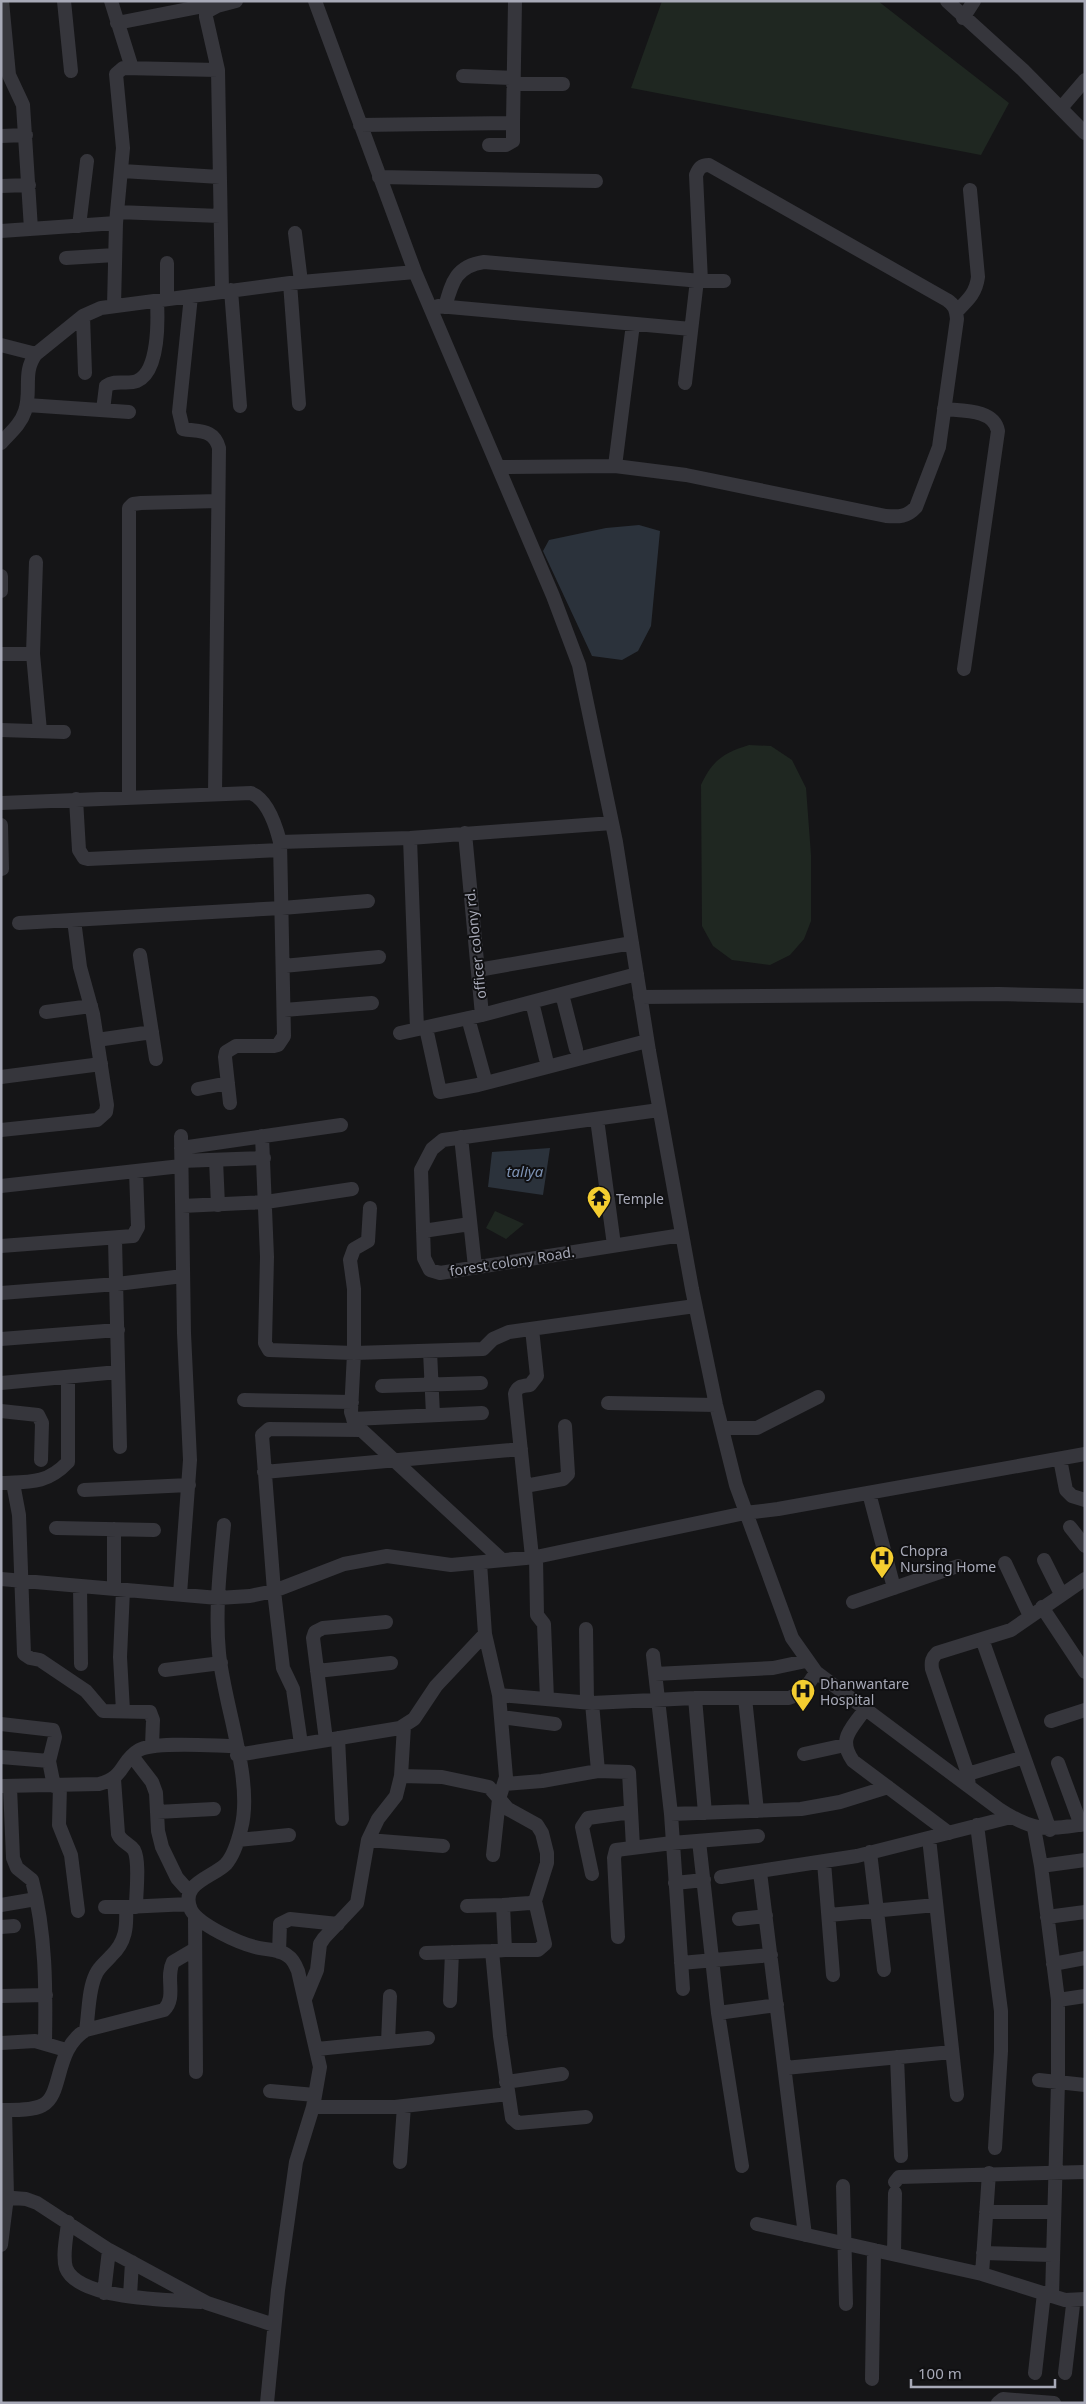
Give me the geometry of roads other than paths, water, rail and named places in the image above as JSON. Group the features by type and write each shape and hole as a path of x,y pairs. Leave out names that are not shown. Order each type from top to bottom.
{"street":[{"path":"2,1 9,75 21,97 26,135 31,229"},
{"path":"64,1 71,71"},
{"path":"111,1 132,68"},
{"path":"117,23 236,1"},
{"path":"315,1 415,272 553,596 579,665 612,822 659,1110 695,1306 716,1405 745,1512 792,1638 806,1661 816,1672 968,1780 1011,1817 1022,1824 1050,1830 1083,1825 1058,1763"},
{"path":"489,145 506,145 512,141 515,1"},
{"path":"947,1 963,18 1023,70 1085,133"},
{"path":"963,18 974,1"},
{"path":"204,6 206,23 218,70 220,216 226,291 240,406"},
{"path":"114,306 116,218 122,171 122,134 116,78 119,70 132,68 218,70"},
{"path":"463,76 563,84"},
{"path":"1061,108 1085,80"},
{"path":"360,125 513,123"},
{"path":"1,136 26,135"},
{"path":"79,226 87,161"},
{"path":"498,467 615,466 686,475 886,516 900,517 910,513 916,507 935,462 957,319 956,311 953,304 947,300 709,166 699,168 696,174 699,281 685,383"},
{"path":"122,171 220,177"},
{"path":"379,177 596,181"},
{"path":"1,186 29,185"},
{"path":"956,311 970,299 977,283 970,190"},
{"path":"1,231 79,226 116,218 220,216"},
{"path":"294,233 299,404"},
{"path":"66,258 115,256"},
{"path":"445,307 451,285 457,276 464,268 472,264 484,262 699,281 724,281"},
{"path":"103,410 106,386 111,382 130,383 139,380 150,368 167,263"},
{"path":"1,443 20,422 27,405 27,371 29,362 36,354 83,316 102,308 226,291 415,272"},
{"path":"191,296 179,412 183,429 211,434 217,439 215,794"},
{"path":"430,306 691,329"},
{"path":"83,316 85,373"},
{"path":"615,466 633,324"},
{"path":"1,345 36,354"},
{"path":"27,405 129,412"},
{"path":"944,408 988,415 996,424 998,431 964,670"},
{"path":"129,797 129,508 133,504 141,503 218,501"},
{"path":"36,562 33,654 40,731"},
{"path":"1,576 1,591"},
{"path":"1,654 33,654"},
{"path":"1,730 64,732"},
{"path":"1,803 215,794 252,793 259,796 264,803 280,846 284,1036 278,1045 236,1046 226,1052 230,1103"},
{"path":"76,799 79,850 84,858 88,859 410,838 612,822"},
{"path":"1,825 2,869"},
{"name":"officer colony rd.","path":"465,833 482,1015 637,974"},
{"path":"410,838 421,1029 440,1092 478,1085 647,1040"},
{"path":"20,923 282,908 368,901"},
{"path":"1,1130 97,1120 103,1117 106,1105 92,1006 81,975 74,920"},
{"path":"478,970 632,943"},
{"path":"140,955 156,1060"},
{"path":"283,966 380,958"},
{"path":"562,994 576,1049"},
{"path":"640,998 999,994 1085,996"},
{"path":"532,1002 546,1059"},
{"path":"284,1010 372,1003"},
{"path":"46,1012 92,1006"},
{"path":"400,1034 482,1015"},
{"path":"468,1018 484,1076"},
{"path":"97,1040 152,1032"},
{"path":"1,1077 100,1064"},
{"path":"198,1089 228,1083"},
{"name":"forest colony Road.","path":"659,1110 443,1140 432,1149 421,1170 424,1258 430,1270 440,1273 682,1234"},
{"path":"598,1119 614,1245"},
{"path":"1,1186 136,1171 181,1153 262,1136 341,1125"},
{"path":"262,1136 266,1202 267,1347 274,1351 354,1353 483,1349 500,1335 695,1306"},
{"path":"461,1137 475,1267"},
{"path":"181,1153 216,1160 264,1158"},
{"path":"180,1594 189,1484 190,1442 183,1276 181,1153"},
{"path":"216,1160 218,1205"},
{"path":"1,1246 127,1238 137,1233 136,1171"},
{"path":"182,1206 266,1202 352,1189"},
{"path":"370,1208 368,1241 354,1249 350,1260 354,1289 352,1402 357,1424 393,1461 502,1560"},
{"path":"423,1231 470,1224"},
{"path":"116,1238 120,1447"},
{"path":"1,1293 117,1284 183,1276"},
{"path":"532,1329 537,1376 530,1385 521,1386 516,1389 514,1394 534,1557 537,1615 544,1624 547,1699"},
{"path":"1,1339 118,1330"},
{"path":"430,1351 433,1415"},
{"path":"1,1382 118,1372"},
{"path":"68,1377 68,1462 42,1481 7,1483 19,1515 24,1654 30,1658 40,1660 86,1691 103,1711 150,1712 153,1720 152,1746"},
{"path":"382,1386 480,1383"},
{"path":"722,1428 757,1428 818,1398"},
{"path":"244,1400 352,1402"},
{"path":"608,1403 716,1405"},
{"path":"1,1411 38,1415 42,1423 41,1460"},
{"path":"301,1744 293,1689 284,1668 274,1591 262,1435 269,1429 357,1424 433,1415 482,1413"},
{"path":"525,1486 563,1479 568,1474 565,1426"},
{"path":"264,1472 521,1449"},
{"path":"1,1579 218,1598 250,1596 274,1591 344,1564 387,1556 451,1565 534,1557 745,1512 1085,1454"},
{"path":"1060,1458 1066,1490 1072,1496 1085,1500"},
{"path":"84,1490 189,1484"},
{"path":"869,1492 894,1588"},
{"path":"196,2072 195,1949 192,1903 196,1883 226,1863 238,1840 242,1828 244,1799 220,1664 218,1598 224,1524"},
{"path":"1070,1527 1085,1546"},
{"path":"56,1528 154,1530"},
{"path":"114,1529 119,1589 123,1711"},
{"path":"1044,1560 1061,1594"},
{"path":"480,1562 485,1634 499,1695 506,1784 498,1798 493,1855"},
{"path":"1005,1563 1036,1612 1085,1672"},
{"path":"853,1602 958,1566"},
{"path":"968,1780 931,1662 937,1653 1011,1630 1084,1580"},
{"path":"80,1586 81,1664"},
{"path":"342,1819 332,1739 317,1671 313,1638 318,1629 386,1622"},
{"path":"586,1629 590,1702 598,1771"},
{"path":"45,2043 46,1995 44,1961 36,1899 32,1880 17,1868 12,1858 6,1787 99,1784 114,1778 138,1750 152,1746 236,1750 301,1744 404,1726 414,1719 444,1676 485,1634"},
{"path":"982,1640 1050,1830"},
{"path":"653,1655 670,1814 683,1989"},
{"path":"655,1674 773,1668 806,1661"},
{"path":"317,1671 391,1662"},
{"path":"165,1670 220,1664"},
{"path":"499,1695 590,1702 657,1701 695,1698 789,1698 798,1695 807,1687 816,1672"},
{"path":"695,1698 705,1813"},
{"path":"745,1698 757,1811"},
{"path":"866,1709 844,1745 853,1761 949,1832"},
{"path":"1051,1721 1085,1710"},
{"path":"501,1718 555,1724"},
{"path":"1,1724 53,1730 55,1737 49,1761 57,1785 59,1825 71,1855 78,1911"},
{"path":"305,1999 317,1970 320,1944 357,1903 368,1840 378,1819 396,1796 401,1776 404,1726"},
{"path":"804,1754 844,1745"},
{"path":"132,1756 152,1782 162,1847 192,1903 244,1944 288,1955 298,1971 317,2049 320,2067 314,2101 296,2162 274,2325 267,2403"},
{"path":"1,1757 49,1761"},
{"path":"968,1780 1024,1757"},
{"path":"506,1784 542,1781 598,1771 629,1772 633,1847"},
{"path":"401,1776 442,1777 482,1785 494,1791 508,1809 530,1819 542,1833 547,1853 547,1863 535,1901 546,1944 538,1950 426,1953"},
{"path":"86,2030 93,1982 101,1966 124,1940 131,1907 135,1854 130,1846 119,1838 114,1778"},
{"path":"670,1814 817,1807 888,1787"},
{"path":"157,1812 214,1810"},
{"path":"592,1874 582,1826 584,1821 588,1818 631,1812"},
{"path":"721,1877 824,1862 1011,1817"},
{"path":"977,1825 1001,2011 1001,2051 995,2148"},
{"path":"1034,1828 1041,1866 1058,2000 1058,2082 1052,2255 1048,2294 1034,2373"},
{"path":"238,1840 289,1835"},
{"path":"618,1936 614,1854 620,1848 758,1836"},
{"path":"929,1838 957,2095"},
{"path":"368,1840 442,1846"},
{"path":"699,1840 718,2013 742,2166"},
{"path":"870,1852 884,1970"},
{"path":"1041,1866 1085,1860"},
{"path":"824,1862 834,1974"},
{"path":"760,1872 805,2235"},
{"path":"675,1883 704,1880"},
{"path":"1,1905 36,1899"},
{"path":"467,1906 503,1905 535,1901"},
{"path":"105,1907 192,1903"},
{"path":"503,1905 499,1950 507,2088 512,2118 518,2123 586,2117"},
{"path":"828,1915 936,1905"},
{"path":"1047,1917 1085,1912"},
{"path":"740,1920 766,1916"},
{"path":"279,1952 280,1924 284,1920 338,1924"},
{"path":"1,2244 4,2197 3,2110 35,2108 48,2102 52,2096 66,2050 76,2036 86,2030 164,2010 171,1999 171,1966 176,1960 195,1949"},
{"path":"450,2001 452,1952"},
{"path":"681,1963 771,1955"},
{"path":"1053,1964 1085,1958"},
{"path":"1,1996 46,1995"},
{"path":"388,2042 390,1996"},
{"path":"1058,2000 1085,1996"},
{"path":"718,2013 777,2005"},
{"path":"317,2049 428,2038"},
{"path":"1,2043 45,2043 66,2050"},
{"path":"785,2068 952,2052"},
{"path":"896,2057 901,2156"},
{"path":"270,2091 314,2101 404,2106 507,2088 562,2074"},
{"path":"1039,2080 1085,2086"},
{"path":"400,2162 404,2106"},
{"path":"894,2254 895,2188 898,2178 989,2173 1085,2172"},
{"path":"982,2274 989,2173"},
{"path":"844,2186 846,2304"},
{"path":"4,2197 26,2199 37,2203 109,2250 207,2302 274,2325"},
{"path":"986,2212 1053,2212"},
{"path":"68,2222 66,2269 75,2279 104,2293 207,2302"},
{"path":"757,2224 982,2274 1077,2304 1065,2373"},
{"path":"104,2293 109,2250"},
{"path":"872,2379 874,2250"},
{"path":"983,2253 1052,2255"},
{"path":"130,2296 132,2262"},
{"path":"998,2403 1003,2399 1054,2403"}],"water":[{"path":"639,525 660,531 651,626 638,651 622,660 592,656 543,551 549,540 606,528"},
{"name":"taliya","path":"550,1148 543,1195 488,1187 492,1152"}],"place":[{"name":"Temple","path":"599,1219"},
{"name":"Chopra Nursing Home","path":"882,1579"},
{"name":"Dhanwantare Hospital","path":"803,1712"}]}
